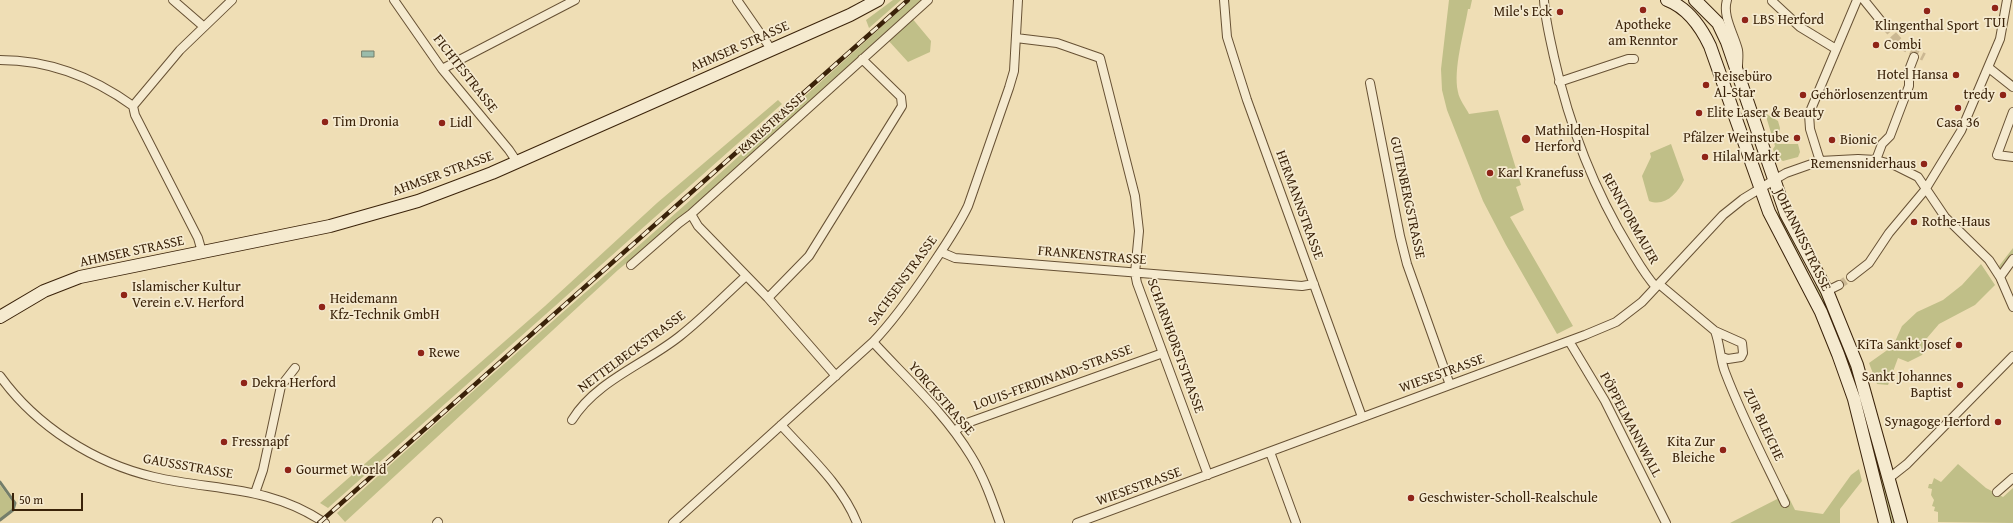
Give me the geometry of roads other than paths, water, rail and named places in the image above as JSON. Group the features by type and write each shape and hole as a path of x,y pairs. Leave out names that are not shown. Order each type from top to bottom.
{"main road":[{"name":"AHMSER STRASSE","path":"0,317 44,291 80,277 362,218 454,188 517,162 850,15 878,0"},
{"name":"JOHANNISSTRASSE","path":"1667,0 1686,12 1703,32 1710,46 1769,212 1821,312 1854,399 1885,523"},
{"name":"JOHANNISSTRASSE","path":"1701,1 1718,23 1727,42 1786,214 1826,291 1863,382 1901,523"},
{"path":"1686,12 1701,1"}],"street":[{"path":"173,0 203,26"},
{"path":"133,106 180,50 203,26 232,0"},
{"name":"FICHTESTRASSE","path":"394,0 442,69 509,150 517,162"},
{"path":"442,69 575,0"},
{"path":"737,0 771,49"},
{"name":"KARLSTRASSE","path":"631,265 679,223 692,214 928,0"},
{"name":"SACHSENSTRASSE","path":"673,523 873,342 900,312 941,252 959,224 968,206 1007,95 1014,71 1018,0"},
{"name":"HERMANNSTRASSE","path":"1224,0 1227,37 1233,58 1362,416"},
{"name":"RENNTORMAUER","path":"1544,0 1548,30 1560,82 1591,176 1616,226 1643,271 1658,285"},
{"name":"JOHANNISSTRASSE","path":"1727,0 1725,6 1738,52 1738,71"},
{"path":"1820,161 1810,129 1810,114 1857,0"},
{"path":"1864,0 1885,26"},
{"path":"1850,277 1869,263 1889,233 1925,190 1961,131 1978,81 1989,68 2000,39 2007,0"},
{"path":"1772,1 1800,27 1836,49"},
{"name":"SCHARNHORSTSTRASSE","path":"1016,38 1057,43 1100,58 1135,196 1139,231 1135,273 1208,475"},
{"path":"1876,160 1882,144 1890,136 1909,86 1909,70 1914,57"},
{"path":"768,298 809,256 902,106 901,97 862,59"},
{"path":"1560,82 1628,59 1634,59"},
{"path":"0,60 34,62 75,73 116,93 133,106 135,115 198,238 202,252"},
{"path":"1989,68 2013,87"},
{"name":"GUTENBERGSTRASSE","path":"1370,82 1400,236 1407,264 1450,385"},
{"path":"2013,112 1997,155 2013,157"},
{"name":"WIESESTRASSE","path":"1076,523 1270,452 1362,416 1569,342 1616,322 1642,302 1723,215 1760,187 1820,161 1843,159 1876,160 1894,165 1918,177 1925,190 1945,217 1989,260 2000,277 2013,307"},
{"path":"692,214 698,226 768,298 836,376"},
{"name":"FRANKENSTRASSE","path":"941,252 955,258 1302,286 1314,284"},
{"path":"2000,277 2013,259"},
{"name":"NETTELBECKSTRASSE","path":"572,420 581,406 602,388 681,336 746,276"},
{"path":"1658,285 1715,330 1739,341 1743,347 1740,357 1728,360 1722,357"},
{"path":"1826,291 1838,285"},
{"name":"ZUR BLEICHE","path":"1715,330 1724,370 1736,401 1785,502"},
{"name":"YORCKSTRASSE","path":"873,342 954,431 982,476 1000,523"},
{"name":"PÖPPELMANNWALL","path":"1569,342 1605,401 1666,523"},
{"name":"LOUIS-FERDINAND-STRASSE","path":"954,431 967,423 1163,353"},
{"path":"1888,479 1907,464 2013,356"},
{"path":"255,493 264,470 281,386 295,368"},
{"name":"GAUSSSTRASSE","path":"0,376 10,390 43,422 85,450 106,460 154,477 255,493 301,510 325,523"},
{"path":"781,425 832,483 852,511 857,523"},
{"path":"1270,452 1296,523"},
{"path":"1997,492 2013,478"}],"waterway":[{"path":"0,482 15,503 13,510 0,520"}],"tunnel":[{"path":"1885,26 1904,47 1924,57"},
{"path":"1839,285 1851,277"}],"railway":[{"path":"319,523 908,0"}],"place":[{"name":"TUI","path":"1995,8"},
{"name":"Apotheke am Renntor","path":"1643,10"},
{"name":"Klingenthal Sport","path":"1927,11"},
{"name":"Mile's Eck","path":"1560,12"},
{"name":"LBS Herford","path":"1745,20"},
{"name":"Combi","path":"1876,45"},
{"name":"Hotel Hansa","path":"1956,75"},
{"name":"Reisebüro Al-Star","path":"1706,85"},
{"name":"Gehörlosenzentrum","path":"1803,95"},
{"name":"tredy","path":"2003,95"},
{"name":"Casa 36","path":"1958,108"},
{"name":"Elite Laser & Beauty","path":"1699,113"},
{"name":"Tim Dronia","path":"325,122"},
{"name":"Lidl","path":"442,123"},
{"name":"Pfälzer Weinstube","path":"1797,138"},
{"name":"Mathilden-Hospital Herford","path":"1526,139"},
{"name":"Bionic","path":"1832,140"},
{"name":"Hilal Markt","path":"1705,157"},
{"name":"Remensniderhaus","path":"1924,164"},
{"name":"Karl Kranefuss","path":"1490,173"},
{"name":"Rothe-Haus","path":"1914,222"},
{"name":"Islamischer Kultur Verein e.V. Herford","path":"124,295"},
{"name":"Heidemann Kfz-Technik GmbH","path":"322,307"},
{"name":"KiTa Sankt Josef","path":"1959,345"},
{"name":"Rewe","path":"421,353"},
{"name":"Dekra Herford","path":"244,383"},
{"name":"Sankt Johannes Baptist","path":"1960,385"},
{"name":"Synagoge Herford","path":"1998,422"},
{"name":"Fressnapf","path":"224,442"},
{"name":"Kita Zur Bleiche","path":"1723,450"},
{"name":"Gourmet World","path":"288,470"},
{"name":"Geschwister-Scholl-Realschule","path":"1411,498"}]}
